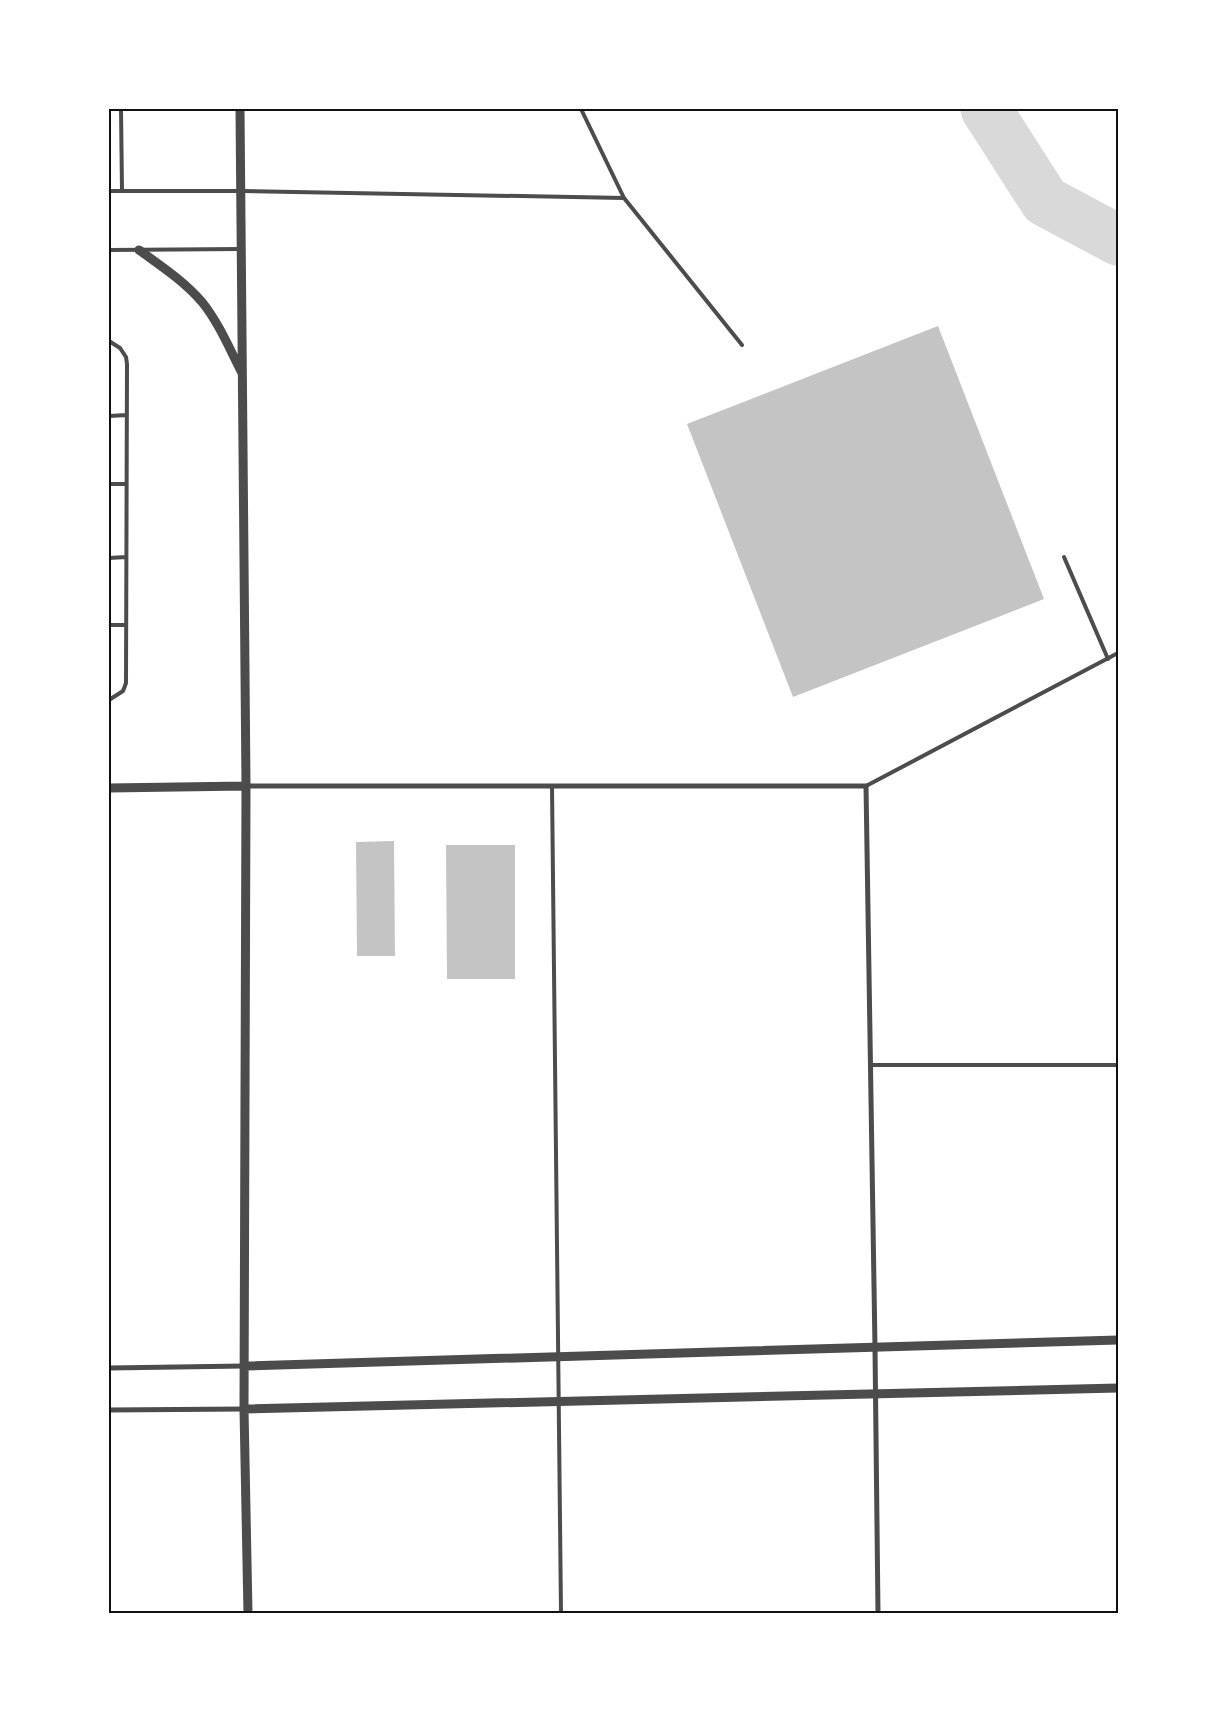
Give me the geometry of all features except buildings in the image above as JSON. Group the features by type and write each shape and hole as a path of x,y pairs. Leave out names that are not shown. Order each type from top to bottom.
{"street":[{"path":"240,109 246,786 244,1410 248,1613"},
{"path":"139,250 173,274 202,302 243,376"},
{"path":"109,788 246,786 866,786 878,1613"},
{"path":"109,1368 244,1366 1118,1340"},
{"path":"109,1410 244,1410 1118,1388"}],"lane":[{"path":"121,109 122,191"},
{"path":"581,109 624,198 742,345"},
{"path":"109,190 624,198"},
{"path":"109,250 242,249"},
{"path":"109,341 120,348 126,357 127,415 126,683 123,691 109,700"},
{"path":"109,416 127,415"},
{"path":"109,484 126,484"},
{"path":"109,558 126,557"},
{"path":"1064,558 1108,659"},
{"path":"109,625 125,625"},
{"path":"866,786 1118,654"},
{"path":"552,786 557,1401 561,1613"},
{"path":"871,1065 1118,1065"}],"waterway":[{"path":"986,109 1045,201 1118,240"}]}
